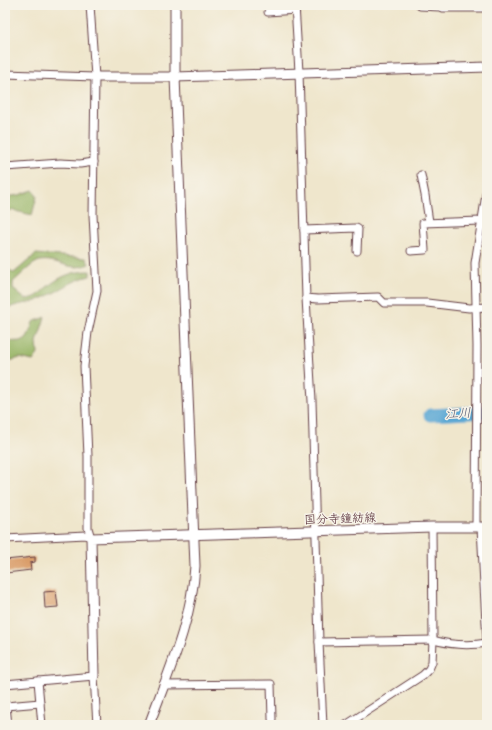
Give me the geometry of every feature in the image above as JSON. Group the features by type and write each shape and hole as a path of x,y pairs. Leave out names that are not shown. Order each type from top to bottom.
{"street":[{"path":"90,5 95,77 93,215 97,291 88,332 84,366 88,456 88,528 91,538 94,676 97,725"},
{"path":"149,725 184,628 194,578 194,534 175,77 175,5"},
{"path":"420,6 443,8 487,8"},
{"path":"268,12 296,7 323,725"},
{"path":"5,74 95,77 175,77 487,67"},
{"path":"5,167 60,163 80,164 94,162"},
{"path":"421,175 426,194 429,222"},
{"path":"319,642 433,640 446,644 475,645 487,643 481,527 475,263 487,188"},
{"path":"411,251 425,250 423,222 481,221"},
{"path":"304,230 356,228 358,229 357,251"},
{"path":"306,298 318,300 378,296 384,303 427,303 487,307"},
{"path":"346,725 423,675 429,669 432,662 433,640 432,527"},
{"name":"国分寺鐘紡線","path":"91,538 194,534 315,532 432,527 481,527"},
{"path":"5,539 86,536 91,538"},
{"path":"5,684 94,676"},
{"path":"38,681 42,725"},
{"path":"163,685 271,684 272,719"},
{"path":"8,725 6,706 40,703"}],"green space":[{"path":"33,190 37,196 32,215 11,210 5,213 5,197 19,195"},
{"path":"36,254 86,258 89,264 76,267 53,261 37,262 13,282 13,289 25,299 37,296 47,287 69,274 90,271 90,276 77,280 37,301 10,307 5,310 5,267 14,273"},
{"path":"45,317 37,342 38,354 33,361 20,358 5,362 5,341 21,341 29,334 33,322"}],"building":[{"path":"35,557 35,562 30,563 31,570 6,573 5,560"},
{"path":"56,591 58,607 45,608 44,592"}],"waterway":[{"name":"江川","path":"430,415 487,412"}]}
